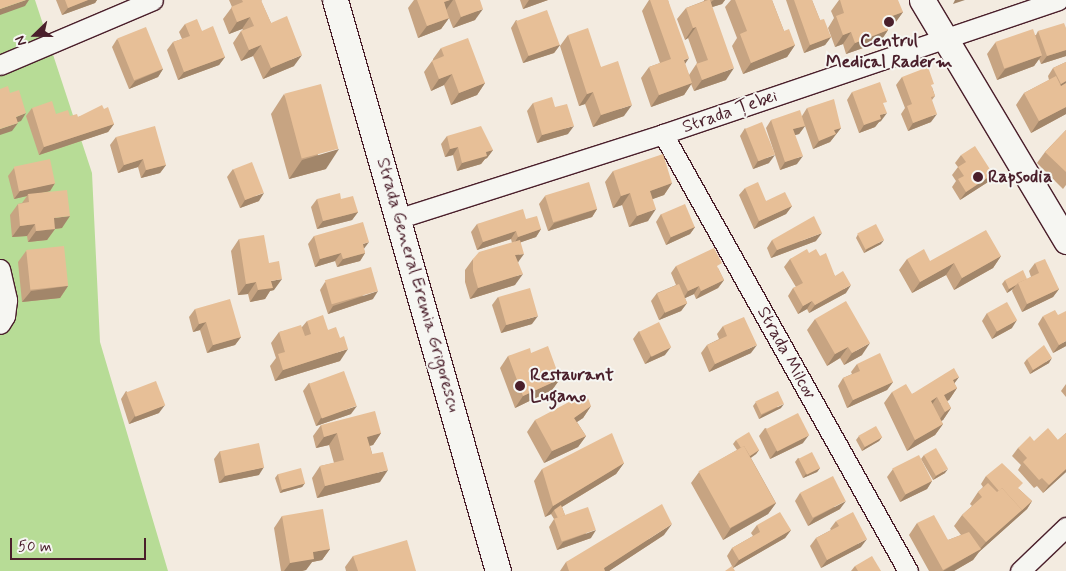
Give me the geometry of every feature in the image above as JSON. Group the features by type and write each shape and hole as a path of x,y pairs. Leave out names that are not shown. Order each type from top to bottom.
{"main road":[{"name":"Strada General Eremia Grigorescu","path":"335,0 400,218 498,571"},
{"path":"922,0 1063,236"}],"street":[{"path":"0,65 153,0"},
{"name":"Strada Țebei","path":"400,218 664,134 1058,0"},
{"name":"Strada Milcov","path":"664,134 908,571"},
{"path":"0,269 7,300 5,316 0,324"},
{"path":"1020,571 1066,527"}],"green space":[{"path":"0,0 35,0 92,173 100,342 168,571 0,571"}],"building":[{"path":"0,0 26,0 0,9"},
{"path":"65,0 88,0 68,8"},
{"path":"242,0 261,0 271,23 287,16 302,55 271,68 261,45 249,50 241,31 254,26 250,17 237,22 231,7 243,2"},
{"path":"417,0 450,0 444,2 449,18 427,26"},
{"path":"455,0 480,0 483,9 461,17"},
{"path":"650,0 668,0 689,58 684,60 692,83 659,95 649,67 671,59"},
{"path":"710,0 734,68 702,80 696,64 708,60 696,27 693,28 686,8"},
{"path":"735,0 772,0 784,31 789,29 795,45 751,63 740,34 747,31"},
{"path":"794,0 812,0 820,20 824,19 831,37 810,45"},
{"path":"840,0 898,0 903,12 884,19 888,30 855,43 851,32 843,35 836,16 844,13"},
{"path":"547,10 560,45 529,56 516,21"},
{"path":"197,19 202,31 213,26 225,57 184,72 173,42 190,36 185,24"},
{"path":"1064,23 1066,28 1066,50 1047,56 1038,31"},
{"path":"146,27 163,69 134,80 117,39"},
{"path":"588,28 601,67 618,61 632,105 601,115 593,92 587,94 568,35"},
{"path":"1033,29 1042,55 1004,68 995,42"},
{"path":"468,38 485,83 459,93 452,74 439,79 432,61 444,56 441,48"},
{"path":"1066,62 1066,81 1061,84 1053,68"},
{"path":"928,67 934,84 931,85 935,96 931,97 937,114 913,123 907,106 912,104 902,77"},
{"path":"1056,76 1061,86 1066,83 1066,107 1039,121 1024,93"},
{"path":"880,82 887,102 883,103 887,113 880,115 881,119 864,125 852,92"},
{"path":"321,84 338,149 302,159 284,94"},
{"path":"8,86 10,93 19,90 26,113 16,117 18,123 0,129 0,89"},
{"path":"552,97 555,107 567,104 574,126 542,135 533,103"},
{"path":"834,99 841,128 834,130 836,134 819,141 807,108"},
{"path":"52,101 56,114 68,110 70,116 77,114 78,117 102,105 104,109 108,107 114,124 44,147 32,108"},
{"path":"800,110 805,126 793,129 803,156 785,162 771,120"},
{"path":"762,122 775,154 758,161 745,129"},
{"path":"155,126 166,165 146,170 143,159 124,165 116,137"},
{"path":"481,126 493,150 486,152 487,156 462,163 458,147 450,149 447,136"},
{"path":"1066,130 1066,172 1045,152"},
{"path":"975,146 993,174 966,192 958,179 964,176 958,167 966,162 961,155"},
{"path":"663,154 672,183 650,191 656,209 637,216 630,193 621,196 613,171"},
{"path":"50,159 55,183 19,191 14,167"},
{"path":"252,162 264,193 245,200 233,169"},
{"path":"589,182 597,209 553,222 545,195"},
{"path":"758,182 766,201 785,192 792,206 759,221 745,188"},
{"path":"67,190 70,216 54,218 55,229 36,231 35,224 20,226 18,204 29,202 28,194"},
{"path":"340,193 341,199 353,196 358,212 323,221 317,199"},
{"path":"685,204 695,227 671,237 661,214"},
{"path":"523,209 526,219 537,216 541,229 518,237 516,231 483,242 477,224"},
{"path":"814,216 822,233 777,250 772,240"},
{"path":"363,222 369,242 363,244 365,253 343,259 341,253 320,259 314,236"},
{"path":"876,224 884,240 865,250 857,234"},
{"path":"986,230 1001,256 962,278 954,263 920,282 907,259 924,249 930,261"},
{"path":"264,235 269,263 279,261 282,279 271,281 273,288 258,290 256,282 246,284 239,239"},
{"path":"520,240 524,254 515,255 523,274 478,288 473,271 473,259 479,252"},
{"path":"64,246 68,286 30,290 26,250"},
{"path":"714,248 722,263 717,266 724,280 701,291 699,286 688,291 676,266"},
{"path":"807,249 809,253 816,249 820,256 826,253 835,276 843,271 851,285 815,305 812,301 803,306 793,288 803,283 790,259"},
{"path":"1045,259 1059,289 1027,304 1018,283 1039,273 1035,263"},
{"path":"371,267 378,291 332,304 325,280"},
{"path":"1023,270 1027,279 1009,289 1005,280"},
{"path":"679,284 687,303 665,313 657,293"},
{"path":"530,288 538,316 506,325 498,297"},
{"path":"230,299 241,337 213,345 206,322 199,324 195,309"},
{"path":"846,301 870,343 852,353 848,347 835,354 815,319"},
{"path":"1007,302 1017,320 997,332 987,313"},
{"path":"1055,310 1058,315 1066,311 1066,341 1059,345 1043,316"},
{"path":"323,315 328,330 336,327 340,338 344,336 348,349 283,370 278,354 285,352 279,332 301,325 305,336 311,334 307,321"},
{"path":"744,317 757,345 715,364 707,345 727,336 723,326"},
{"path":"659,322 671,347 652,357 639,332"},
{"path":"1044,345 1052,358 1033,370 1027,359"},
{"path":"548,346 560,379 523,396 508,356 530,348 531,353"},
{"path":"880,353 893,382 853,400 843,378 860,371 857,364"},
{"path":"954,368 959,377 953,380 957,388 944,395 951,408 945,412 937,397 931,401 943,424 915,440 892,392 906,384 912,394"},
{"path":"344,371 357,406 322,418 309,384"},
{"path":"156,381 165,405 135,417 126,392"},
{"path":"778,391 784,404 761,414 755,402"},
{"path":"586,393 591,406 574,418 586,436 552,451 535,420"},
{"path":"375,411 381,433 367,437 372,454 383,452 388,470 325,486 320,466 344,460 337,433 324,437 321,425"},
{"path":"798,413 809,435 777,452 766,429"},
{"path":"876,426 882,437 865,447 859,436"},
{"path":"1048,428 1058,440 1066,433 1066,469 1049,485 1042,478 1039,480 1023,462 1027,458 1018,448 1030,436 1034,441"},
{"path":"749,432 759,450 750,456 744,446 741,448 736,440"},
{"path":"612,433 624,463 553,506 542,469"},
{"path":"259,443 264,467 225,476 220,451"},
{"path":"744,446 776,503 730,528 699,471"},
{"path":"936,448 948,469 936,476 924,455"},
{"path":"812,452 820,468 807,475 799,459"},
{"path":"919,455 932,481 905,494 892,469"},
{"path":"1002,463 1023,483 1018,488 1032,501 1019,513 1022,510 1002,488 999,491 986,476"},
{"path":"301,468 305,483 282,490 278,474"},
{"path":"833,476 846,501 813,518 800,493"},
{"path":"988,483 997,492 1002,488 1022,510 986,542 962,515 982,497 978,492"},
{"path":"662,504 672,524 604,568 605,571 569,571 566,562"},
{"path":"561,505 565,515 558,518 554,510"},
{"path":"588,507 596,530 562,541 554,519"},
{"path":"323,509 330,549 313,552 314,559 290,563 282,516"},
{"path":"780,512 791,530 739,560 732,548 760,532 757,525"},
{"path":"853,512 867,539 827,560 816,538 839,526 836,521"},
{"path":"934,515 948,540 969,532 981,549 943,570 917,523"},
{"path":"407,540 416,571 358,571 353,556"},
{"path":"872,556 881,571 858,571 855,566"},
{"path":"732,566 735,571 725,571"}],"place":[{"name":"Centrul Medical Raderm","path":"889,22"},
{"name":"Rapsodia","path":"978,177"},
{"name":"Restaurant Lugano","path":"520,386"}]}
